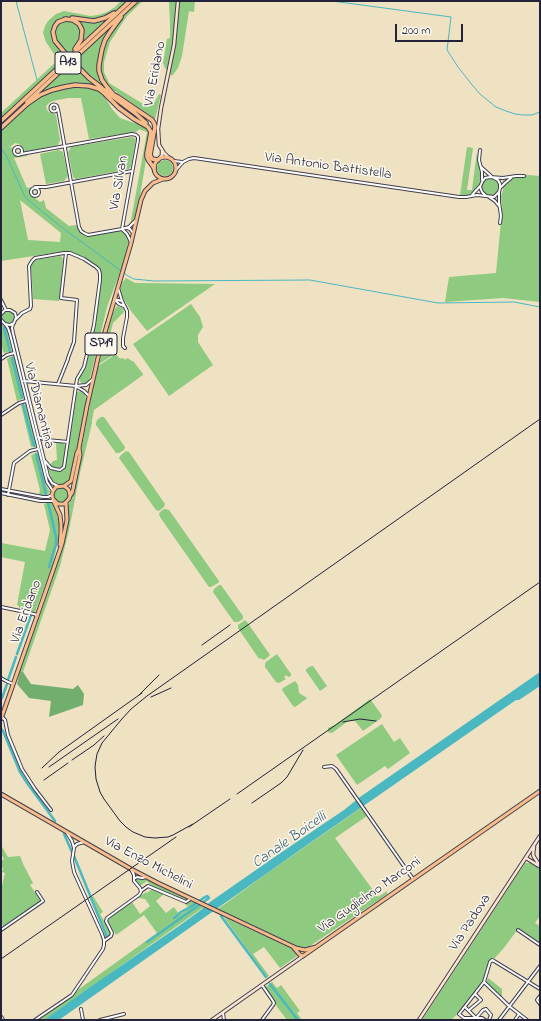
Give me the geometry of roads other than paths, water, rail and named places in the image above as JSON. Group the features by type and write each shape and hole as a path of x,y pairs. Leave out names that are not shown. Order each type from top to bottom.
{"highway":[{"name":"A13","path":"113,94 105,85 100,76 99,65 102,49 110,32 137,1"},
{"name":"A13","path":"1,127 137,1"},
{"name":"A13","path":"129,2 110,16 101,20 89,21 74,18 65,19 58,22 53,32 55,42 77,66 101,88 135,113 147,124 150,129"},
{"name":"A13","path":"1,121 129,2"},
{"name":"A13","path":"12,111 78,46 82,36 81,27 76,22 65,19"},
{"name":"A13","path":"1,127 34,99 58,88 83,85 96,88 105,94"},
{"name":"A13","path":"101,88 113,94 152,120 155,127 150,156 152,159 158,160"},
{"name":"A13","path":"101,88 116,106 134,119 146,124 150,129"},
{"path":"150,129 151,133 147,156 154,168"}],"main road":[{"name":"Via Eridano","path":"162,151 158,143 158,126 174,45 178,1"},
{"path":"153,183 167,179 172,176 176,170 174,161 162,151"},
{"path":"162,151 162,155 155,164 154,168 159,177 163,179"},
{"path":"158,160 164,157 169,158"},
{"name":"Via Eridano","path":"1,718 36,615 50,582 62,541 67,516 66,503 73,489 89,398 100,349 143,195 155,180 156,173"},
{"name":"Via Eridano","path":"64,486 71,481 77,453 80,448"},
{"path":"52,493 54,489 59,486 64,486 68,489 70,496"},
{"name":"Via Eridano","path":"52,493 60,515 62,527 57,557"},
{"path":"54,501 60,504 66,503"},
{"name":"Via Guglielmo Marconi","path":"212,1020 540,791"},
{"name":"Via Enzo Michelini","path":"1,794 163,886 290,945 308,949 316,947"},
{"name":"Via Padova","path":"419,1020 540,836"},
{"path":"534,846 533,855 535,861"},
{"path":"526,858 530,857 540,866"},
{"path":"526,858 540,866"},
{"name":"Via Enzo Michelini","path":"290,945 303,956"},
{"path":"298,948 302,952 303,956"},
{"path":"295,962 299,954"}],"street":[{"path":"58,108 55,105 51,106 50,108 59,116"},
{"path":"55,112 58,108"},
{"path":"58,108 79,227 82,232 88,235 122,229 126,228 137,220"},
{"name":"Via Silvan","path":"64,146 132,134 137,135 138,140 122,229"},
{"path":"29,153 24,152 18,147 14,150 14,152 18,155 20,154 29,153 64,146"},
{"path":"20,154 22,150"},
{"path":"480,150 479,159 482,174 482,192 496,202 500,207"},
{"name":"Via Antonio Battistella","path":"174,161 184,162 194,158 459,197 480,195 494,197 499,192"},
{"path":"176,170 184,162"},
{"path":"480,166 486,173 499,182 500,223"},
{"path":"35,187 46,187 132,171"},
{"path":"470,196 476,192 485,178 524,176"},
{"path":"500,188 512,177"},
{"path":"35,187 32,189 31,193 35,196 46,187"},
{"path":"35,187 38,189 39,193"},
{"path":"126,228 130,229 133,233"},
{"path":"122,229 128,233 133,233"},
{"path":"125,231 131,242"},
{"path":"58,384 74,343 78,300 61,298 66,253"},
{"path":"5,324 13,324 22,313 30,309 29,267 35,258 66,253 72,254 86,259 98,269 100,276 93,330 84,367 78,376 64,467 60,470 53,469 45,462"},
{"name":"Via Eridano","path":"118,285 119,292 125,306"},
{"path":"114,299 122,301"},
{"path":"114,299 120,305"},
{"path":"1,300 6,310"},
{"path":"111,310 116,305 120,305 125,306 127,311 122,338 123,346 125,348"},
{"path":"1,314 6,310 22,313"},
{"path":"14,312 16,319"},
{"name":"Via Diamantina","path":"1,320 8,328 26,401 50,480 54,485 59,486"},
{"name":"Via Diamantina","path":"13,324 12,333 38,437 47,482 52,493"},
{"path":"1,359 14,353"},
{"path":"24,381 76,386 86,385 93,379"},
{"path":"76,386 84,391 89,398"},
{"path":"1,415 19,402 26,401"},
{"path":"38,437 46,440 68,442"},
{"path":"8,495 14,463 30,451 40,448 46,440"},
{"path":"1,489 41,497 46,497 52,493"},
{"path":"1,493 40,501 54,501"},
{"path":"40,501 41,497"},
{"path":"1,607 36,615"},
{"path":"1,678 12,683"},
{"path":"1,718 5,720 8,735 22,769 51,810"},
{"path":"324,767 332,766 336,769 413,879"},
{"path":"35,1020 73,994 102,949 104,941 74,872 72,862 74,848 66,831"},
{"path":"74,848 76,845 84,842"},
{"path":"131,869 134,881 141,891"},
{"path":"134,879 137,876 142,878 146,877"},
{"path":"104,941 111,936 112,933 106,921 107,918 148,886 186,902 189,900"},
{"path":"1,930 43,902 37,892"},
{"path":"518,930 540,944"},
{"path":"485,1020 482,1018 464,1018 459,1014 484,982 492,961 494,960 540,989"},
{"path":"499,1020 540,966"},
{"path":"484,982 509,1006 527,1020"},
{"path":"262,986 274,1002 262,1020"},
{"path":"468,1011 481,1000 475,994"},
{"path":"540,996 537,1000 540,1004"},
{"path":"465,1007 476,1018"},
{"path":"81,1009 83,1020"},
{"path":"476,1018 485,1009 492,1015 489,1020"},
{"path":"223,1013 224,1020"},
{"path":"100,1020 124,1014"},
{"path":"515,1020 519,1014"}],"water":[{"path":"540,672 540,686 519,700 516,700 59,1020 44,1020 179,926 210,902"}],"waterway":[{"path":"16,1 37,80"},
{"path":"332,1 451,17 447,50 458,67 480,94 496,107 515,114 532,115 540,112"},
{"path":"1,148 7,157 27,199 60,226 134,279 154,281 310,280 438,303 514,302 540,307"},
{"path":"4,328 10,351"},
{"path":"12,358 22,398"},
{"path":"23,405 34,446"},
{"path":"36,454 46,494"},
{"path":"48,502 56,537 56,544 49,567"},
{"path":"17,654 31,615"},
{"path":"8,680 16,657"},
{"path":"2,698 7,684"},
{"path":"1,729 20,772 55,821"},
{"path":"64,834 72,852"},
{"path":"74,856 107,937"},
{"path":"147,942 209,898 207,896 205,897 174,918"},
{"path":"221,916 266,977"},
{"path":"270,984 298,1020"}],"railway":[{"path":"193,824 168,837 145,837 126,827 104,799 96,779 95,767 97,754 102,743 121,720 131,709 147,696 540,419"},
{"path":"237,794 540,582"},
{"path":"202,645 230,625"},
{"path":"139,695 159,675"},
{"path":"151,697 171,688"},
{"path":"42,768 59,752 142,693"},
{"path":"49,767 118,719"},
{"path":"343,722 360,719 376,721"},
{"path":"72,760 104,736"},
{"path":"252,803 281,783 287,777 303,750"},
{"path":"44,780 68,763"},
{"path":"189,827 230,799"},
{"path":"1,959 176,837"}],"water label":[{"name":"Canale Boicelli","path":"290,841"}]}
